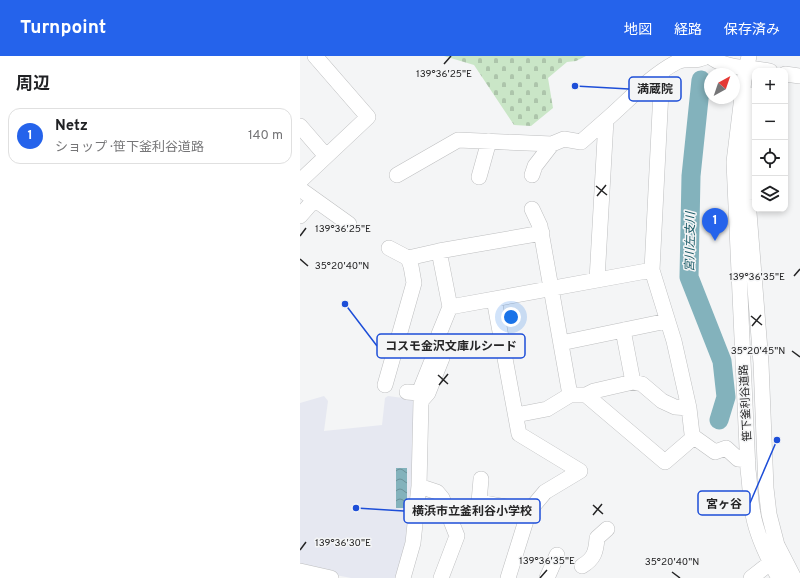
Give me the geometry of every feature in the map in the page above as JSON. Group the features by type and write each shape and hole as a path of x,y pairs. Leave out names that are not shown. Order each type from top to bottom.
{"street":[{"path":"300,181 368,117 315,56"},
{"path":"397,175 458,140 552,144 564,139 581,142 662,71 679,61 701,60 706,56"},
{"path":"710,56 714,60 724,64 757,65"},
{"name":"笹下釜利谷道路","path":"757,65 734,162 748,460 752,509 770,563 779,578"},
{"path":"662,71 652,270 674,341 689,408 692,434 716,452 726,448 738,459 748,460"},
{"path":"788,74 800,76"},
{"name":"笹下釜利谷道路","path":"754,104 747,160 748,200 761,363 766,488 769,514 777,545 794,578"},
{"path":"597,280 606,120"},
{"path":"300,126 326,156"},
{"path":"479,177 489,141"},
{"path":"532,175 536,166 552,144"},
{"path":"300,189 349,224"},
{"path":"300,216 314,200"},
{"path":"532,209 542,233 570,395"},
{"path":"389,248 408,258 542,233"},
{"path":"407,392 419,393 435,353 439,334 450,307 439,251"},
{"path":"385,385 414,283 408,258"},
{"path":"450,307 652,270"},
{"path":"494,300 519,434 580,471 545,492 529,511 508,578"},
{"path":"561,343 667,321"},
{"path":"623,330 632,382"},
{"path":"403,578 413,543 419,486 421,401 428,393 442,358"},
{"path":"516,415 547,408 570,395 586,395 594,391 632,382 642,384 662,401 675,407 689,408"},
{"path":"586,395 665,462 694,437"},
{"path":"481,479 479,502 529,511"},
{"path":"419,486 437,492 442,498 457,536 441,578"},
{"path":"582,566 590,561 596,553 597,538 607,529"},
{"path":"547,578 558,555"},
{"path":"751,578 770,563"},
{"path":"300,571 331,578"}],"shaded area":[{"path":"324,396 328,401 324,431 382,425 385,398 388,396 418,400 412,533 400,578 351,578 300,568 300,403"}],"green space":[{"path":"444,56 586,56 576,61 567,62 548,78 553,108 531,126 514,125 474,65"}],"water":[{"path":"396,468 407,468 407,508 396,508"}],"waterway":[{"name":"宮川左支川","path":"701,80 691,176 689,277 722,361 726,397 719,420"}],"place":[{"name":"満蔵院","path":"575,86"},
{"name":"Netz","path":"715,241"},
{"name":"コスモ金沢文庫ルシード","path":"345,304"},
{"name":"宮ヶ谷","path":"777,440"},
{"name":"横浜市立釜利谷小学校","path":"356,508"}]}
